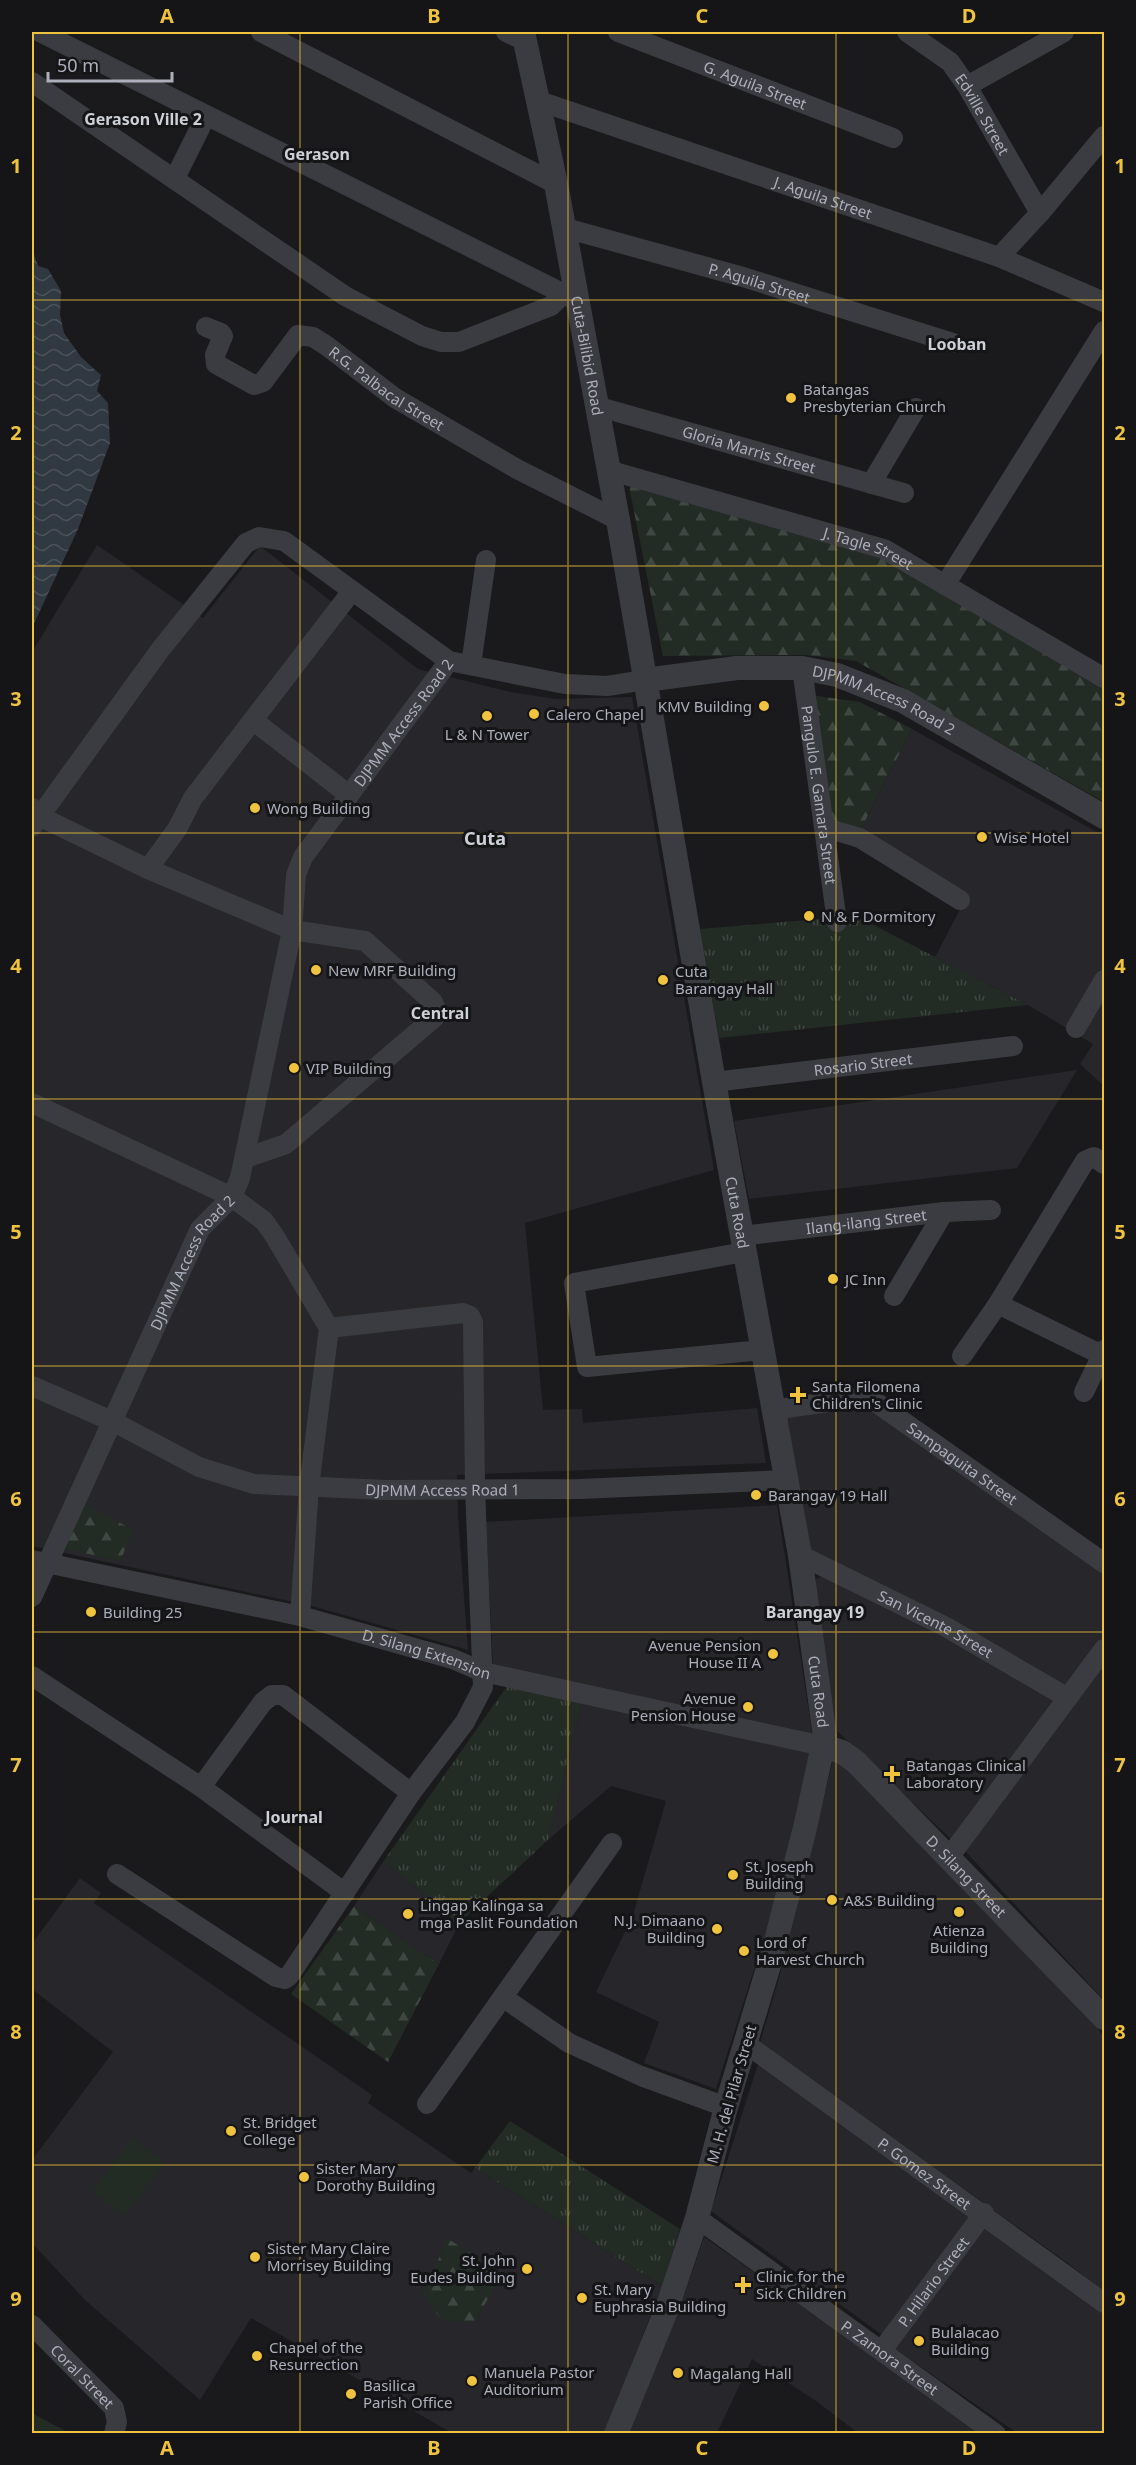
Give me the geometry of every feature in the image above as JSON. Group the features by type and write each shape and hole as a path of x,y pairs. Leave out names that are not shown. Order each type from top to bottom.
{"street":[{"path":"40,32 569,297"},
{"path":"261,32 556,184"},
{"name":"G. Aguila Street","path":"618,32 893,138"},
{"name":"Edville Street","path":"907,32 950,62 967,86 1040,213"},
{"path":"967,86 1064,32"},
{"name":"Cuta-Bilibid Road","path":"518,35 539,101 565,228 569,297 596,406 645,680"},
{"path":"32,82 345,296 422,336 441,342 459,342 569,297"},
{"name":"J. Aguila Street","path":"539,101 999,257 1104,302"},
{"path":"175,178 206,116"},
{"path":"999,257 1040,213 1104,136"},
{"name":"P. Aguila Street","path":"565,228 744,277 953,343"},
{"name":"R.G. Palbacal Street","path":"206,327 223,336 215,355 216,364 254,385 263,382 298,335 313,337 406,404 517,469 618,520"},
{"path":"945,585 1104,331"},
{"name":"Gloria Marris Street","path":"596,406 904,493"},
{"path":"871,484 916,408"},
{"name":"J. Tagle Street","path":"608,470 884,549 1104,678"},
{"path":"246,1158 286,1144 434,1018 436,1010 433,1002 365,941 292,930 148,869 34,817 160,650 246,543 259,537 284,541 449,661"},
{"path":"471,665 486,560"},
{"path":"148,869 177,830 193,798 352,591"},
{"name":"DJPMM Access Road 2","path":"32,1597 38,1562 114,1422 200,1229 232,1197 246,1158 292,930 296,875 303,857 449,661 565,684 607,686 737,668 802,668 837,675 903,701 1104,817"},
{"name":"Pangulo E. Gamara Street","path":"802,668 826,828 837,922"},
{"name":"Cuta Road","path":"645,680 714,1082 800,1555 825,1736 823,1746"},
{"path":"254,721 350,795"},
{"path":"826,828 860,838 960,900"},
{"path":"1076,1028 1104,980"},
{"name":"Rosario Street","path":"714,1082 1013,1046"},
{"path":"32,1103 232,1197 264,1221 329,1328 309,1487 300,1616"},
{"path":"962,1356 998,1304 1085,1161 1094,1157 1104,1164"},
{"name":"Ilang-ilang Street","path":"762,1350 587,1367 574,1283 743,1244 944,1212 991,1210"},
{"path":"894,1296 944,1212"},
{"path":"998,1304 1103,1352 1084,1392"},
{"path":"117,1874 276,1977 285,1979 411,1793 470,1714 483,1687 475,1488 473,1322 470,1316 463,1313 329,1328"},
{"name":"DJPMM Access Road 1","path":"32,1386 114,1422 200,1467 254,1484 386,1490 580,1489 786,1480"},
{"name":"Sampaguita Street","path":"773,1410 856,1398 874,1401 1104,1563"},
{"name":"San Vicente Street","path":"800,1555 946,1627 1068,1698"},
{"name":"D. Silang Extension","path":"38,1562 300,1616 453,1659 483,1672 823,1746"},
{"path":"950,1856 1104,1649"},
{"path":"32,1676 201,1787 345,1893"},
{"path":"201,1787 263,1702 272,1695 283,1695 411,1793"},
{"name":"D. Silang Street","path":"823,1746 842,1752 856,1762 950,1856 1104,2018"},
{"name":"M. H. del Pilar Street","path":"616,2433 666,2311 697,2218 726,2107 786,1905 823,1746"},
{"path":"426,2104 504,1998 612,1843"},
{"path":"504,1998 569,2043 641,2076 726,2107"},
{"name":"P. Gomez Street","path":"745,2043 984,2213 1104,2303"},
{"name":"P. Hilario Street","path":"883,2349 984,2213"},
{"name":"P. Zamora Street","path":"697,2218 883,2349 996,2433"},
{"name":"Coral Street","path":"32,2325 114,2408 117,2422 114,2433"}],"shaded area":[{"path":"97,545 203,618 260,546 418,669 510,692 556,699 632,697 714,1170 525,1223 543,1410 582,1409 583,1423 757,1408 766,1463 457,1475 468,1650 312,1606 32,1546 32,652"},
{"path":"912,729 1104,836 1104,1086 1080,1064 1093,1044 1028,1005 935,957 966,898 860,831"},
{"path":"1077,1070 1017,1168 749,1199 734,1121"},
{"path":"864,1406 1104,1569 1104,1637 1064,1691 809,1551 784,1415"},
{"path":"777,1505 813,1738 493,1668 486,1522"},
{"path":"822,1576 1061,1696 954,1842 837,1731 814,1584 816,1579"},
{"path":"1104,1659 1104,2000 965,1851"},
{"path":"582,1702 815,1751 765,1935 716,2089 644,2063 659,2022 596,1992 633,1915 666,1801 611,1786 549,1839"},
{"path":"833,1760 846,1762 1095,2024 1104,2038 1104,2292 1069,2264 760,2043 781,1971"},
{"name":"Lingap Kalinga sa mga Paslit Foundation","path":"383,1862 460,1922 439,1964 354,1906"},
{"name":"St. Bridget College","path":"80,1878 101,1893 94,1903 372,2095 368,2103 471,2173 475,2168 662,2286 605,2433 452,2433 251,2318 200,2400 85,2300 32,2243 32,2160 113,2052 32,1989 32,1944"},
{"path":"759,2061 974,2218 885,2337 711,2211"},
{"path":"982,2220 1104,2314 1104,2433 1017,2433 892,2347"},
{"path":"704,2237 981,2433 858,2433 816,2401 752,2359 717,2433 627,2434 679,2310"}],"green space":[{"path":"629,486 889,560 1104,686 1104,802 856,661 806,655 663,656"},
{"path":"810,695 860,702 912,729 860,831 828,823"},
{"path":"856,916 1028,1005 719,1038 700,929"},
{"path":"83,1504 134,1530 120,1561 61,1548"},
{"path":"510,1682 582,1702 549,1839 460,1922 383,1862"},
{"path":"354,1906 439,1964 388,2062 291,1994"},
{"path":"510,2121 680,2229 662,2286 475,2168"},
{"path":"133,2138 165,2163 124,2216 92,2191"},
{"path":"448,2239 503,2273 474,2323 442,2320 422,2294"},
{"path":"32,2413 69,2433 32,2433"}],"water":[{"path":"32,248 38,266 48,269 61,291 60,315 64,333 81,357 101,375 97,391 108,403 110,443 78,529 32,628"}],"place":[{"name":"Batangas Presbyterian Church","path":"791,398"},
{"name":"KMV Building","path":"764,706"},
{"name":"Calero Chapel","path":"534,714"},
{"name":"L & N Tower","path":"487,716"},
{"name":"Wong Building","path":"255,808"},
{"name":"Wise Hotel","path":"982,837"},
{"name":"N & F Dormitory","path":"809,916"},
{"name":"New MRF Building","path":"316,970"},
{"name":"Cuta Barangay Hall","path":"663,980"},
{"name":"VIP Building","path":"294,1068"},
{"name":"JC Inn","path":"833,1279"},
{"name":"Santa Filomena Children's Clinic","path":"798,1395"},
{"name":"Barangay 19 Hall","path":"756,1495"},
{"name":"Building 25","path":"91,1612"},
{"name":"Avenue Pension House II A","path":"773,1654"},
{"name":"Avenue Pension House","path":"748,1707"},
{"name":"Batangas Clinical Laboratory","path":"892,1774"},
{"name":"St. Joseph Building","path":"733,1875"},
{"name":"A&S Building","path":"832,1900"},
{"name":"Atienza Building","path":"959,1912"},
{"name":"Lingap Kalinga sa mga Paslit Foundation","path":"408,1914"},
{"name":"N.J. Dimaano Building","path":"717,1929"},
{"name":"Lord of Harvest Church","path":"744,1951"},
{"name":"St. Bridget College","path":"231,2131"},
{"name":"Sister Mary Dorothy Building","path":"304,2177"},
{"name":"Sister Mary Claire Morrisey Building","path":"255,2257"},
{"name":"St. John Eudes Building","path":"527,2269"},
{"name":"Clinic for the Sick Children","path":"743,2285"},
{"name":"St. Mary Euphrasia Building","path":"582,2298"},
{"name":"Bulalacao Building","path":"919,2341"},
{"name":"Chapel of the Resurrection","path":"257,2356"},
{"name":"Magalang Hall","path":"678,2373"},
{"name":"Manuela Pastor Auditorium","path":"472,2381"},
{"name":"Basilica Parish Office","path":"351,2394"}],"district":[{"name":"Gerason Ville 2","path":"143,119"},
{"name":"Gerason","path":"317,154"},
{"name":"Looban","path":"957,344"},
{"name":"Cuta","path":"485,838"},
{"name":"Central","path":"440,1013"},
{"name":"Barangay 19","path":"815,1612"},
{"name":"Journal","path":"294,1817"}]}
